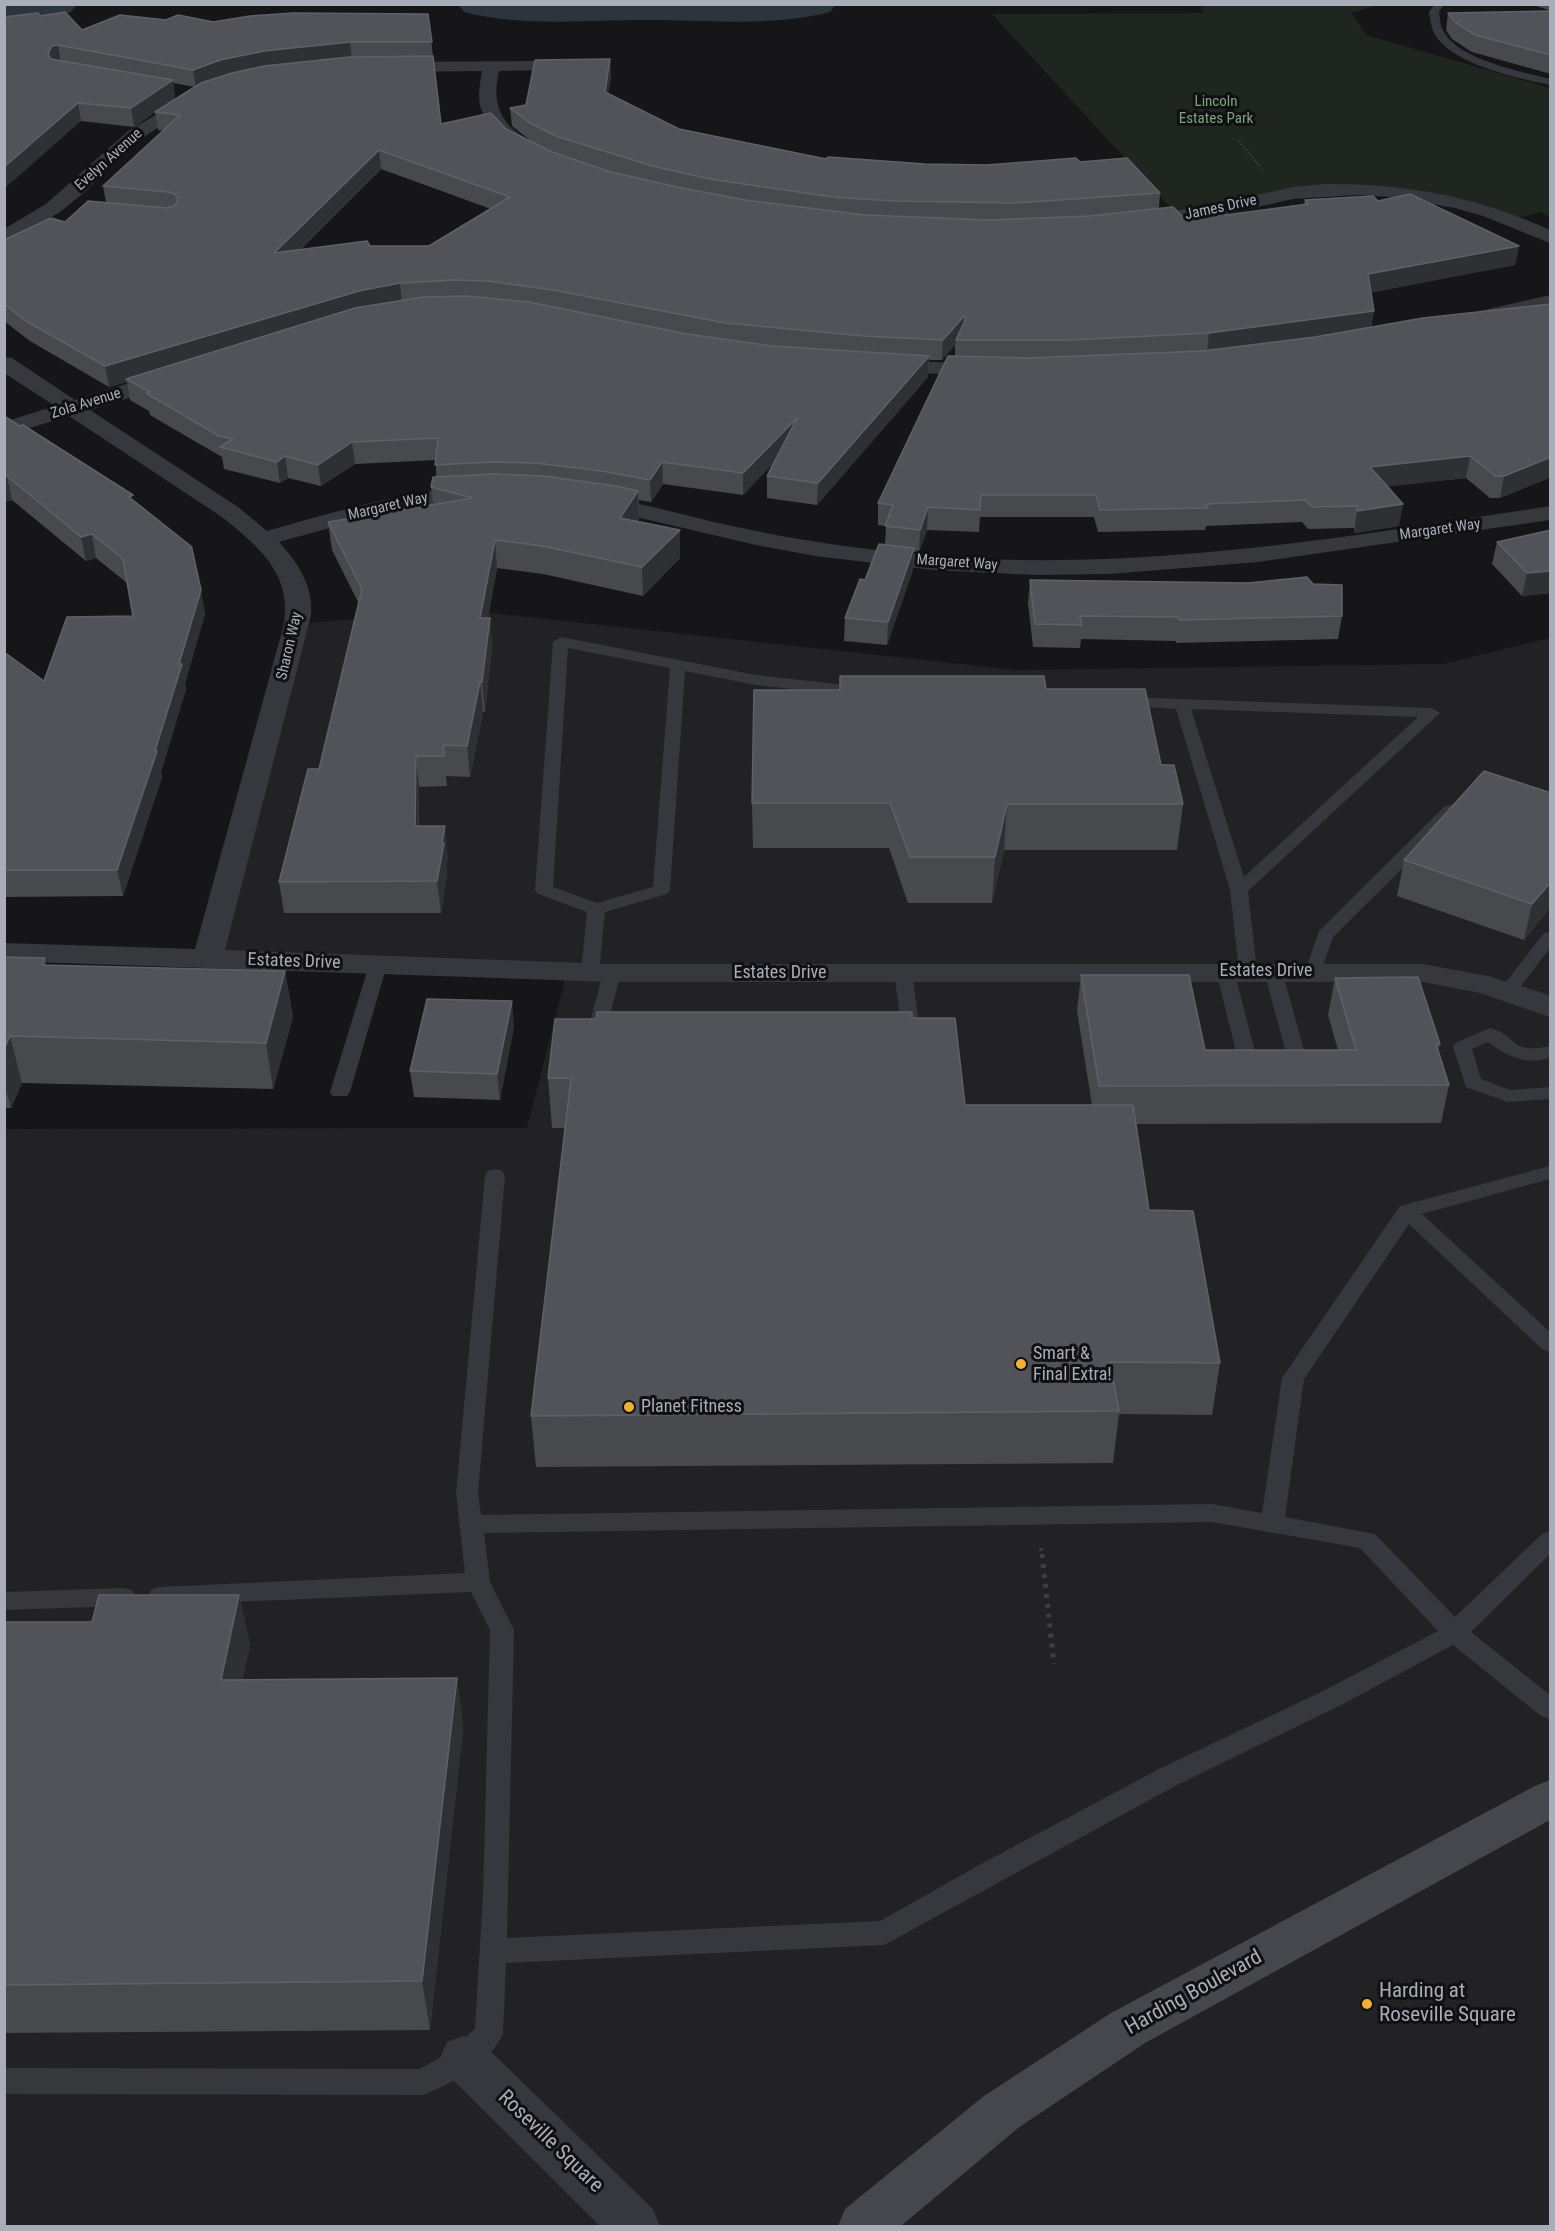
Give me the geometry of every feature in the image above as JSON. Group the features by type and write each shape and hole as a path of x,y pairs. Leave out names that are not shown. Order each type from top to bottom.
{"main road":[{"name":"Harding Boulevard","path":"863,2226 1001,2112 1128,2028 1551,1799"}],"street":[{"path":"492,66 487,86 487,104 493,120 508,135 538,155"},
{"path":"375,67 538,66"},
{"name":"Evelyn Avenue","path":"4,238 79,188 115,150 134,135 202,94 174,91"},
{"name":"James Drive","path":"1118,224 1211,211 1293,193 1372,191 1455,202 1511,220 1551,237"},
{"path":"52,208 76,210"},
{"path":"1457,321 1551,301"},
{"name":"Sharon Way","path":"4,363 230,512 263,539 286,567 299,601 297,624 208,959"},
{"path":"868,365 1005,370"},
{"name":"Zola Avenue","path":"4,429 193,371"},
{"name":"Margaret Way","path":"263,539 410,500 444,494 497,493"},
{"name":"Margaret Way","path":"575,500 646,511 787,544 963,565 1039,568 1127,566 1238,558 1551,513"},
{"name":"Estates Drive","path":"4,952 601,973 1249,971 1423,973 1474,981 1508,991 1551,1008"},
{"name":"Roseville Square","path":"464,2058 636,2226"}],"lane":[{"path":"1440,4 1434,12 1438,30 1464,54 1497,67 1551,82"},
{"path":"678,665 661,890 596,909 544,890 561,642 756,680 878,693"},
{"path":"1100,701 1432,713 1239,890"},
{"path":"1182,704 1239,890 1249,971 1251,1072 1300,1071 1249,971"},
{"path":"1314,971 1325,935 1464,797"},
{"path":"596,909 601,973 595,1038 619,1038"},
{"path":"1508,991 1551,937"},
{"path":"340,1092 378,965"},
{"path":"889,1039 912,1039 903,972"},
{"path":"1551,1052 1538,1057 1512,1052 1490,1034 1462,1047 1473,1083 1508,1096 1551,1093"},
{"path":"1272,1524 1293,1378 1407,1211 1551,1173"},
{"path":"4,2081 423,2082 464,2058 489,2034 502,1630 478,1582 467,1493 495,1176"},
{"path":"1407,1211 1551,1344"},
{"path":"471,1524 959,1515 1038,1518 1212,1513 1367,1540 1455,1633 1551,1709"},
{"path":"493,1951 884,1933 990,1872 1168,1778 1332,1698 1455,1633 1551,1540"},
{"path":"4,1601 478,1582"}],"path":[{"path":"1038,1518 1054,1664"}],"shaded area":[{"path":"463,610 1016,670 1443,664 1550,638 1550,2226 5,2226 4,1129 527,1128 567,972 208,959 297,624"}],"green space":[{"name":"Lincoln Estates Park","path":"1201,5 1377,5 1352,13 1366,35 1550,88 1550,217 1541,212 1510,220 1444,202 1367,193 1292,196 1179,217 992,14 1204,13"}],"building":[{"path":"1551,11 1551,55 1475,35 1455,22 1448,13"},
{"path":"65,12 82,30 120,15 166,20 178,15 213,22 250,16 293,13 428,14 432,42 350,42 264,51 220,60 193,70 58,45 52,46 48,54 51,59 173,80 131,108 78,103 4,167 4,17 38,13 40,16"},
{"path":"433,56 441,124 491,113 506,129 552,152 611,172 745,200 866,215 989,220 1089,216 1173,207 1182,216 1219,211 1226,215 1308,204 1305,200 1373,196 1378,201 1410,194 1519,246 1368,274 1374,311 1209,333 1071,340 956,340 966,318 964,316 943,340 864,336 725,323 553,290 487,281 454,280 400,283 359,291 105,366 26,321 4,304 4,240 51,218 65,222 88,201 167,208 175,206 178,199 175,194 168,192 103,186 180,115 155,112 201,83 232,73 264,66 350,57","holes":["379,150 510,197 429,246 370,246 367,241 274,253"]},
{"path":"610,59 605,92 679,129 826,159 828,157 925,164 987,165 1076,158 1080,162 1127,158 1160,193 1016,203 894,201 832,197 710,179 652,166 556,136 530,123 510,108 526,105 535,60"},
{"path":"466,296 529,302 687,334 772,346 929,356 818,483 767,476 797,418 743,473 662,462 650,480 602,471 535,463 490,462 435,465 438,438 352,442 318,465 285,456 277,462 220,447 233,439 219,436 126,379 355,308 423,297"},
{"path":"1551,304 1551,457 1504,476 1495,476 1470,456 1370,467 1403,504 1357,511 1357,506 1312,507 1305,500 1205,504 1208,508 1100,510 1096,495 981,495 980,510 928,507 920,530 885,526 893,505 878,503 948,356 1029,358 1202,351 1315,337 1423,318"},
{"path":"4,416 20,426 23,425 133,495 129,497 192,547 189,549 192,549 201,590 179,664 182,664 155,751 157,751 117,870 4,870 4,652 44,681 67,617 133,616 123,559 92,534 81,537 7,476 4,477"},
{"path":"494,474 543,476 638,491 620,518 680,530 642,567 542,546 495,540 480,618 490,618 482,682 480,682 467,746 443,745 444,756 416,756 415,826 445,826 437,881 279,882 308,769 319,769 362,589 328,522 473,498 431,487 433,477"},
{"path":"1551,530 1551,571 1527,573 1497,542"},
{"path":"879,544 914,548 888,622 845,618 860,579 865,580"},
{"path":"1307,577 1313,584 1342,585 1342,616 1179,620 1178,617 1080,616 1082,625 1035,624 1030,580 1248,583"},
{"path":"840,676 1044,676 1046,689 1145,689 1161,765 1174,765 1183,804 1007,804 995,857 910,857 890,803 752,803 754,690 840,690"},
{"path":"1484,771 1551,793 1551,882 1532,904 1404,860"},
{"path":"4,957 45,958 42,965 285,971 266,1043 10,1036 4,1049"},
{"path":"1081,975 1189,975 1205,1050 1356,1050 1335,978 1418,977 1440,1044 1436,1044 1449,1085 1099,1086"},
{"path":"427,999 512,1001 497,1074 410,1071"},
{"path":"597,1012 912,1012 912,1018 955,1018 965,1105 1133,1105 1149,1210 1193,1211 1220,1363 1110,1362 1119,1411 531,1416 571,1078 548,1078 555,1019 596,1019"},
{"path":"99,1595 239,1595 221,1680 457,1678 422,1981 4,1985 4,1622 92,1622"}],"waterway":[{"path":"4,8 57,4"},
{"path":"478,4 533,8 765,8 816,4"}],"place":[{"name":"Smart & Final Extra!","path":"1021,1364"},
{"name":"Planet Fitness","path":"629,1407"},
{"name":"Harding at Roseville Square","path":"1367,2004"}]}
